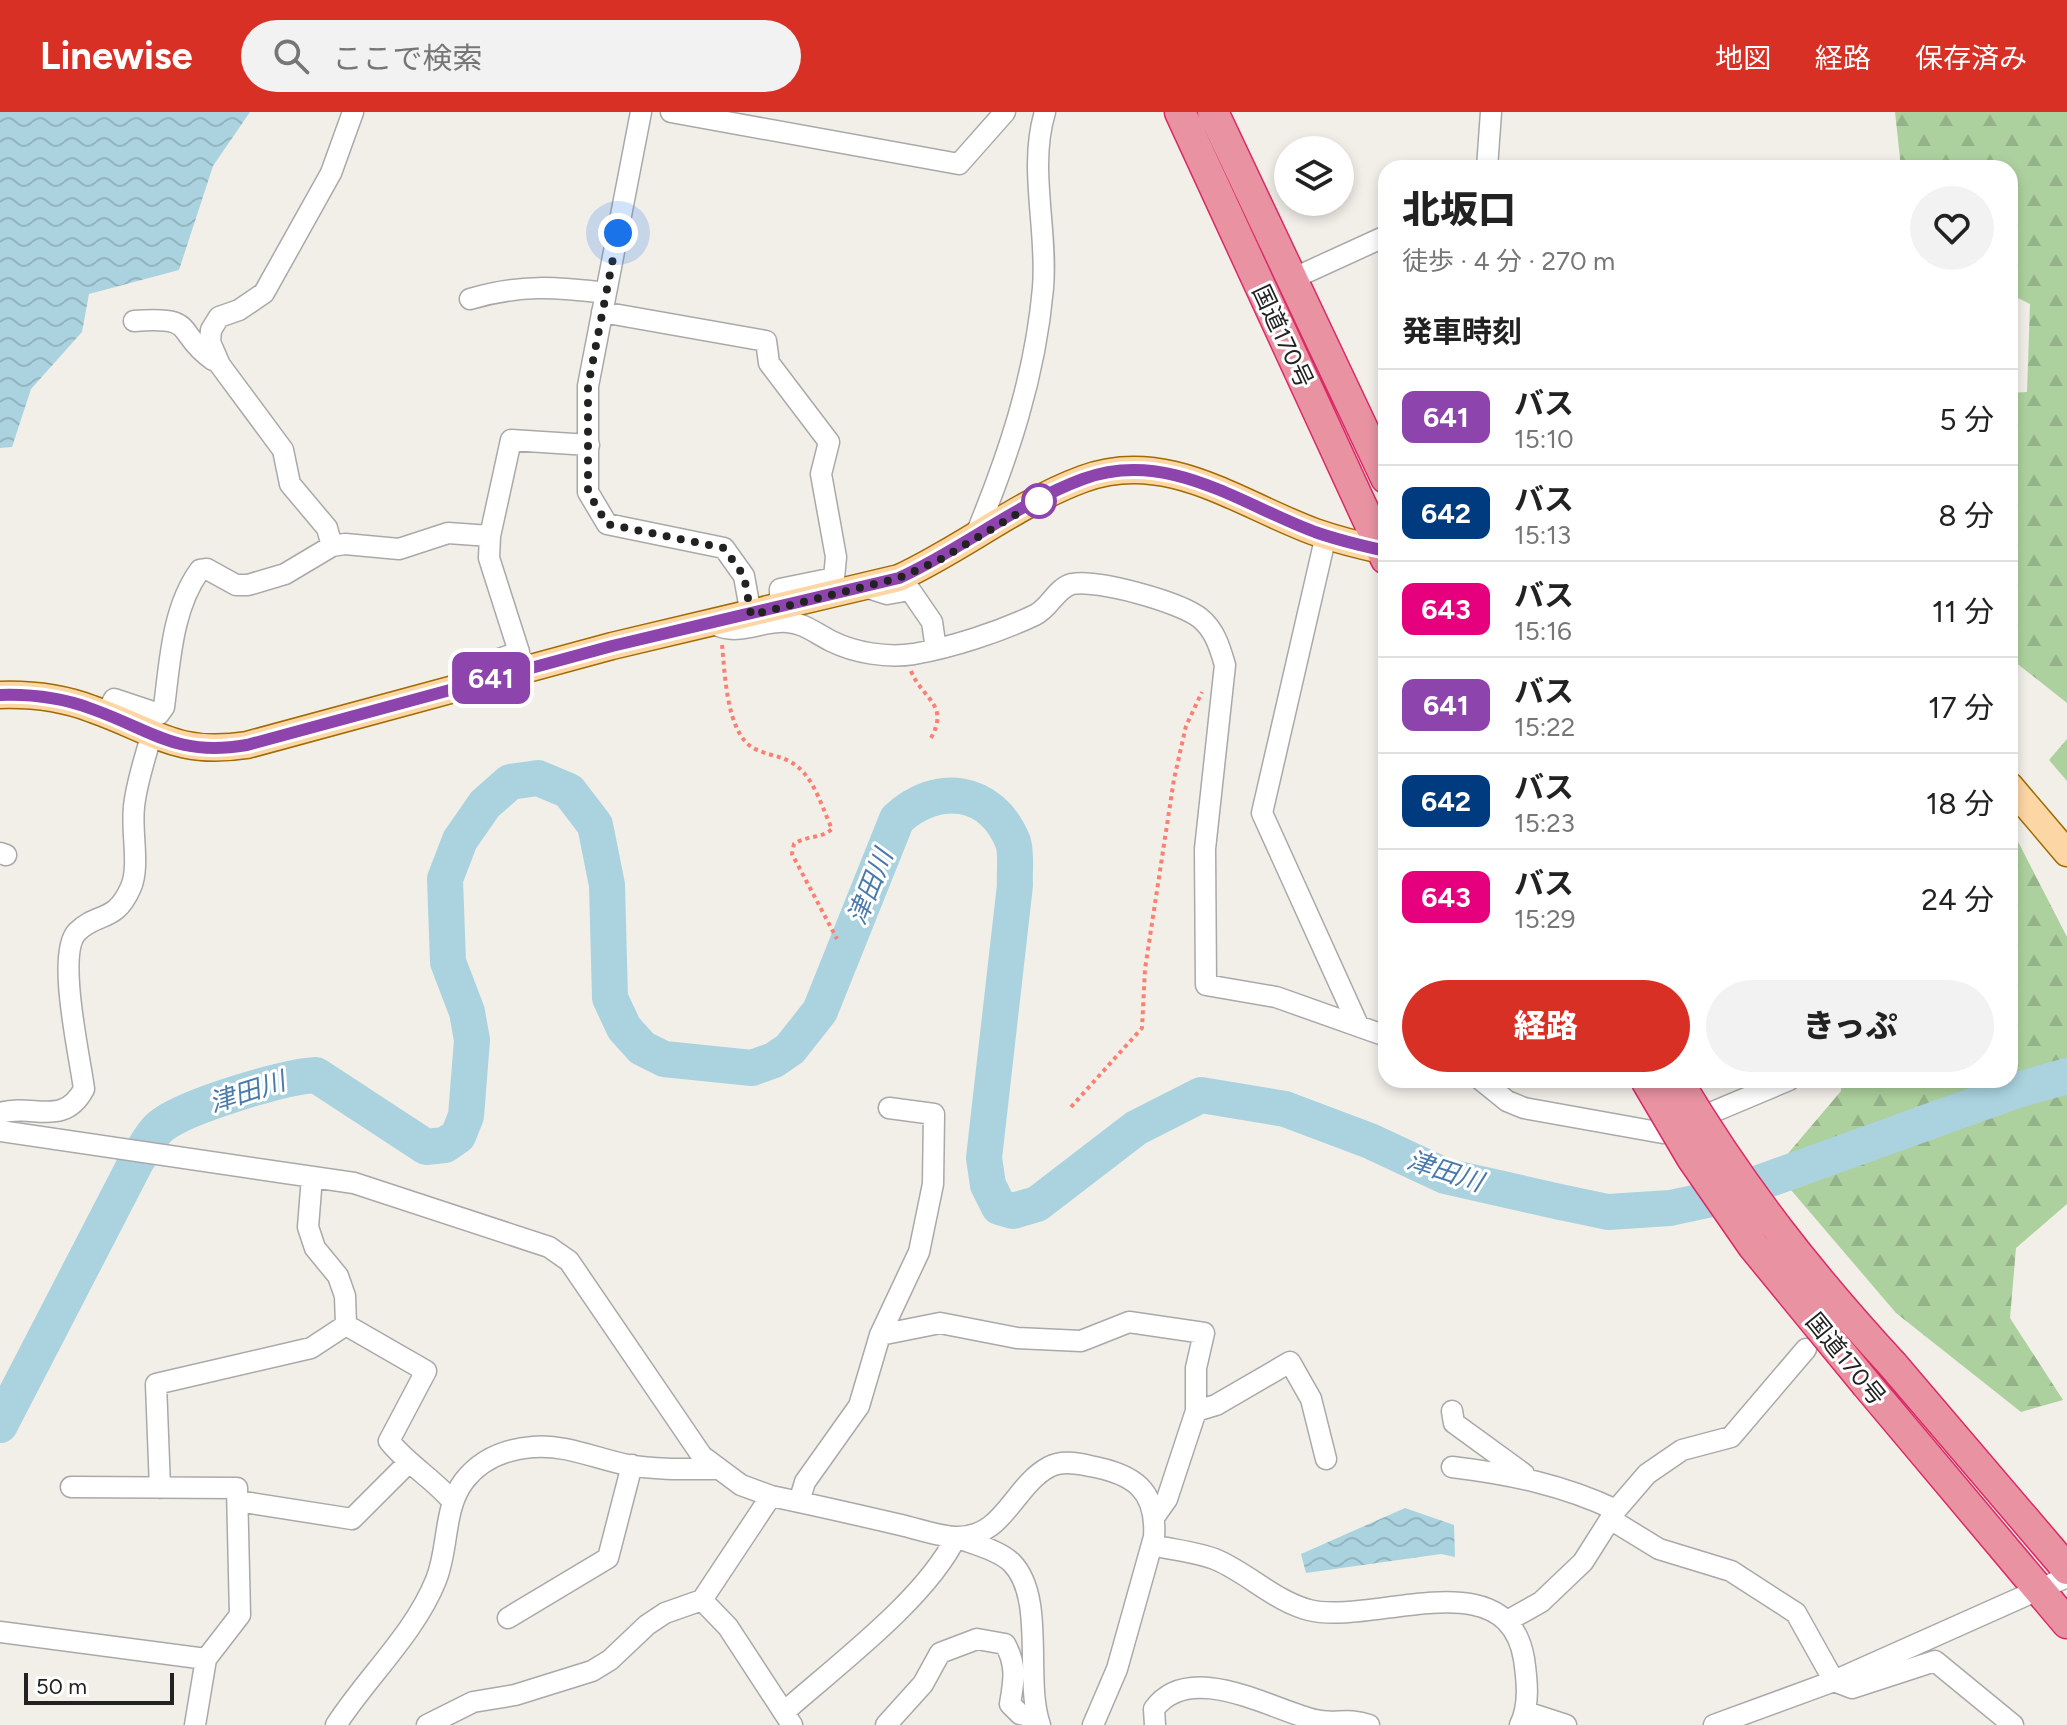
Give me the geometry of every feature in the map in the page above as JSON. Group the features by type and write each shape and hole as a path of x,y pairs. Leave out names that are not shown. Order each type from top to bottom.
{"highway":[{"name":"国道170号","path":"1180,112 1378,538"},
{"name":"国道170号","path":"1213,112 1378,461"},
{"name":"国道170号","path":"1651,1088 1692,1158 1753,1246 1867,1385 2054,1584 2067,1623"},
{"name":"国道170号","path":"1682,1088 1716,1146 1777,1232 2067,1569"}],"main road":[{"path":"0,695 47,697 106,715 151,736 192,748 215,750 247,745 479,681 716,626 899,578 1082,479 1140,469 1200,481 1326,535 1378,551"},
{"path":"2018,795 2067,853"}],"street":[{"path":"332,546 327,528 301,502 290,484 283,450 220,365 210,342 211,330 219,317 239,310 264,293 331,173 353,112"},
{"path":"641,112 588,386 588,492 607,524 724,548 744,576 751,615"},
{"path":"671,112 959,164 1005,112"},
{"path":"974,539 1008,458 1025,402 1036,341 1043,285 1039,172 1041,127 1045,112"},
{"path":"1488,160 1491,112"},
{"path":"1292,279 1378,240"},
{"path":"470,299 507,288 554,287 766,341 769,363 829,442 821,474 836,557 834,578 780,589 780,608"},
{"path":"134,321 163,318 177,322 187,328 204,354 220,365"},
{"path":"479,681 482,665 519,652 489,558 490,536 511,440 589,445"},
{"path":"106,715 114,699 159,714 164,707 174,636 191,582 200,570 207,569 236,585 248,585 295,570 332,546 345,544 399,549 448,533 490,536"},
{"path":"1326,535 1262,813 1358,1025"},
{"path":"716,626 728,631 784,622 804,625 833,642 856,650 907,654 936,649 1035,615 1072,584 1106,587 1189,611 1209,629 1225,665 1205,849 1206,985 1276,997 1378,1033"},
{"path":"865,587 875,594 910,590 932,622 936,649"},
{"path":"0,1113 56,1112 76,1104 84,1089 67,959 73,936 84,925 108,918 119,909 133,884 134,804 151,736"},
{"path":"1491,1088 1507,1101 1524,1108 1663,1133 1770,1088"},
{"path":"799,1502 805,1482 859,1406 880,1335 919,1252 933,1184 934,1114 889,1108"},
{"path":"0,1131 354,1183 549,1247 569,1261 702,1456 741,1485 771,1496 956,1537 1012,1563 1022,1581 1030,1607 1032,1670 1039,1722"},
{"path":"312,1177 308,1227 315,1248 338,1276 345,1296 346,1325"},
{"path":"880,1335 940,1323 1017,1338 1081,1341 1129,1322 1204,1333 1196,1368 1196,1411 1167,1499 1155,1516 1152,1545 1117,1669 1093,1725"},
{"path":"346,1325 426,1371 389,1441 407,1464 439,1485 453,1502"},
{"path":"160,1488 156,1384 311,1348 346,1325"},
{"path":"1507,1621 1541,1602 1583,1562 1613,1514 1647,1474 1682,1450 1731,1437 1806,1349"},
{"path":"1196,1411 1216,1405 1290,1362 1311,1399 1326,1459"},
{"path":"1452,1411 1454,1423 1530,1479"},
{"path":"336,1725 415,1616 436,1580 453,1502 464,1482 482,1462 504,1452 534,1447 563,1448 632,1465 719,1469"},
{"path":"702,1600 728,1627 788,1719 944,1562 956,1537 994,1524 1011,1510 1030,1482 1049,1467 1065,1462 1122,1473 1140,1485 1155,1516"},
{"path":"238,1501 352,1519 407,1464"},
{"path":"508,1618 608,1558 632,1465"},
{"path":"1452,1467 1530,1479 1586,1496 1659,1549 1731,1571 1796,1613 1834,1681 1852,1688 1935,1661 2013,1725"},
{"path":"71,1487 237,1488 240,1615 206,1659 195,1725"},
{"path":"427,1725 473,1702 515,1695 592,1671 610,1660 647,1625 665,1613 702,1600 771,1496"},
{"path":"1152,1545 1217,1560 1308,1609 1330,1613 1429,1601 1490,1610 1519,1633 1525,1662 1520,1720 1566,1725"},
{"path":"1714,1725 1834,1681 2054,1584"},
{"path":"0,1632 206,1659"},
{"path":"886,1725 923,1684 940,1653 977,1639 1005,1644 1013,1659 1015,1675 1010,1704 1020,1714 1039,1722"},
{"path":"1155,1725 1154,1709 1161,1698 1176,1692 1224,1687 1317,1721 1352,1718 1369,1725"}],"path":[{"path":"716,626 727,700 742,735 753,748 779,754 806,775 832,829 826,834 805,836 794,844 792,854 837,939"},
{"path":"907,654 916,684 936,707 939,724 931,738"},
{"path":"1071,1107 1142,1028 1145,969 1174,779 1186,726 1222,655"}],"green space":[{"path":"1895,112 2067,112 2067,703 2018,664 2018,393 2027,392 2030,304 2018,298 2018,160 1900,160"},
{"path":"2067,739 2067,781 2049,760"},
{"path":"2018,842 2067,937 2067,1204 2016,1248 2010,1318 2063,1400 2021,1412 1896,1313 1774,1170 1841,1088 2018,1088"}],"water":[{"path":"0,112 250,112 213,166 179,270 89,294 82,332 31,389 12,447 0,448"},
{"path":"1405,1508 1454,1525 1455,1557 1441,1554 1306,1573 1301,1554"}],"waterway":[{"name":"津田川","path":"0,1425 136,1162 161,1126 173,1118 236,1094 316,1075 426,1147 445,1145 458,1136 466,1116 472,1040 467,1012 448,962 445,879 460,840 485,804 510,782 538,778 569,791 595,825 607,885 610,998 624,1028 642,1048 664,1059 752,1068 774,1060 790,1049 820,1011 897,819 929,799 945,796 962,796 991,810 1013,842 1015,885 984,1158 988,1185 999,1207 1013,1211 1037,1204 1136,1128 1201,1095 1285,1109 1370,1141 1445,1176 1608,1212 1670,1208 1717,1198 2014,1091 2067,1076"}],"bus line":[{"name":"641","path":"0,695 47,697 71,702 95,709 151,736 192,748 215,750 247,745 612,646 899,578 941,559 1004,520 1082,479 1109,472 1140,469 1200,481 1314,531 1378,549"}],"route":[{"path":"618,233 588,386 588,492 607,524 724,548 738,563 744,576 751,615 899,578 941,559 1039,501"}]}
